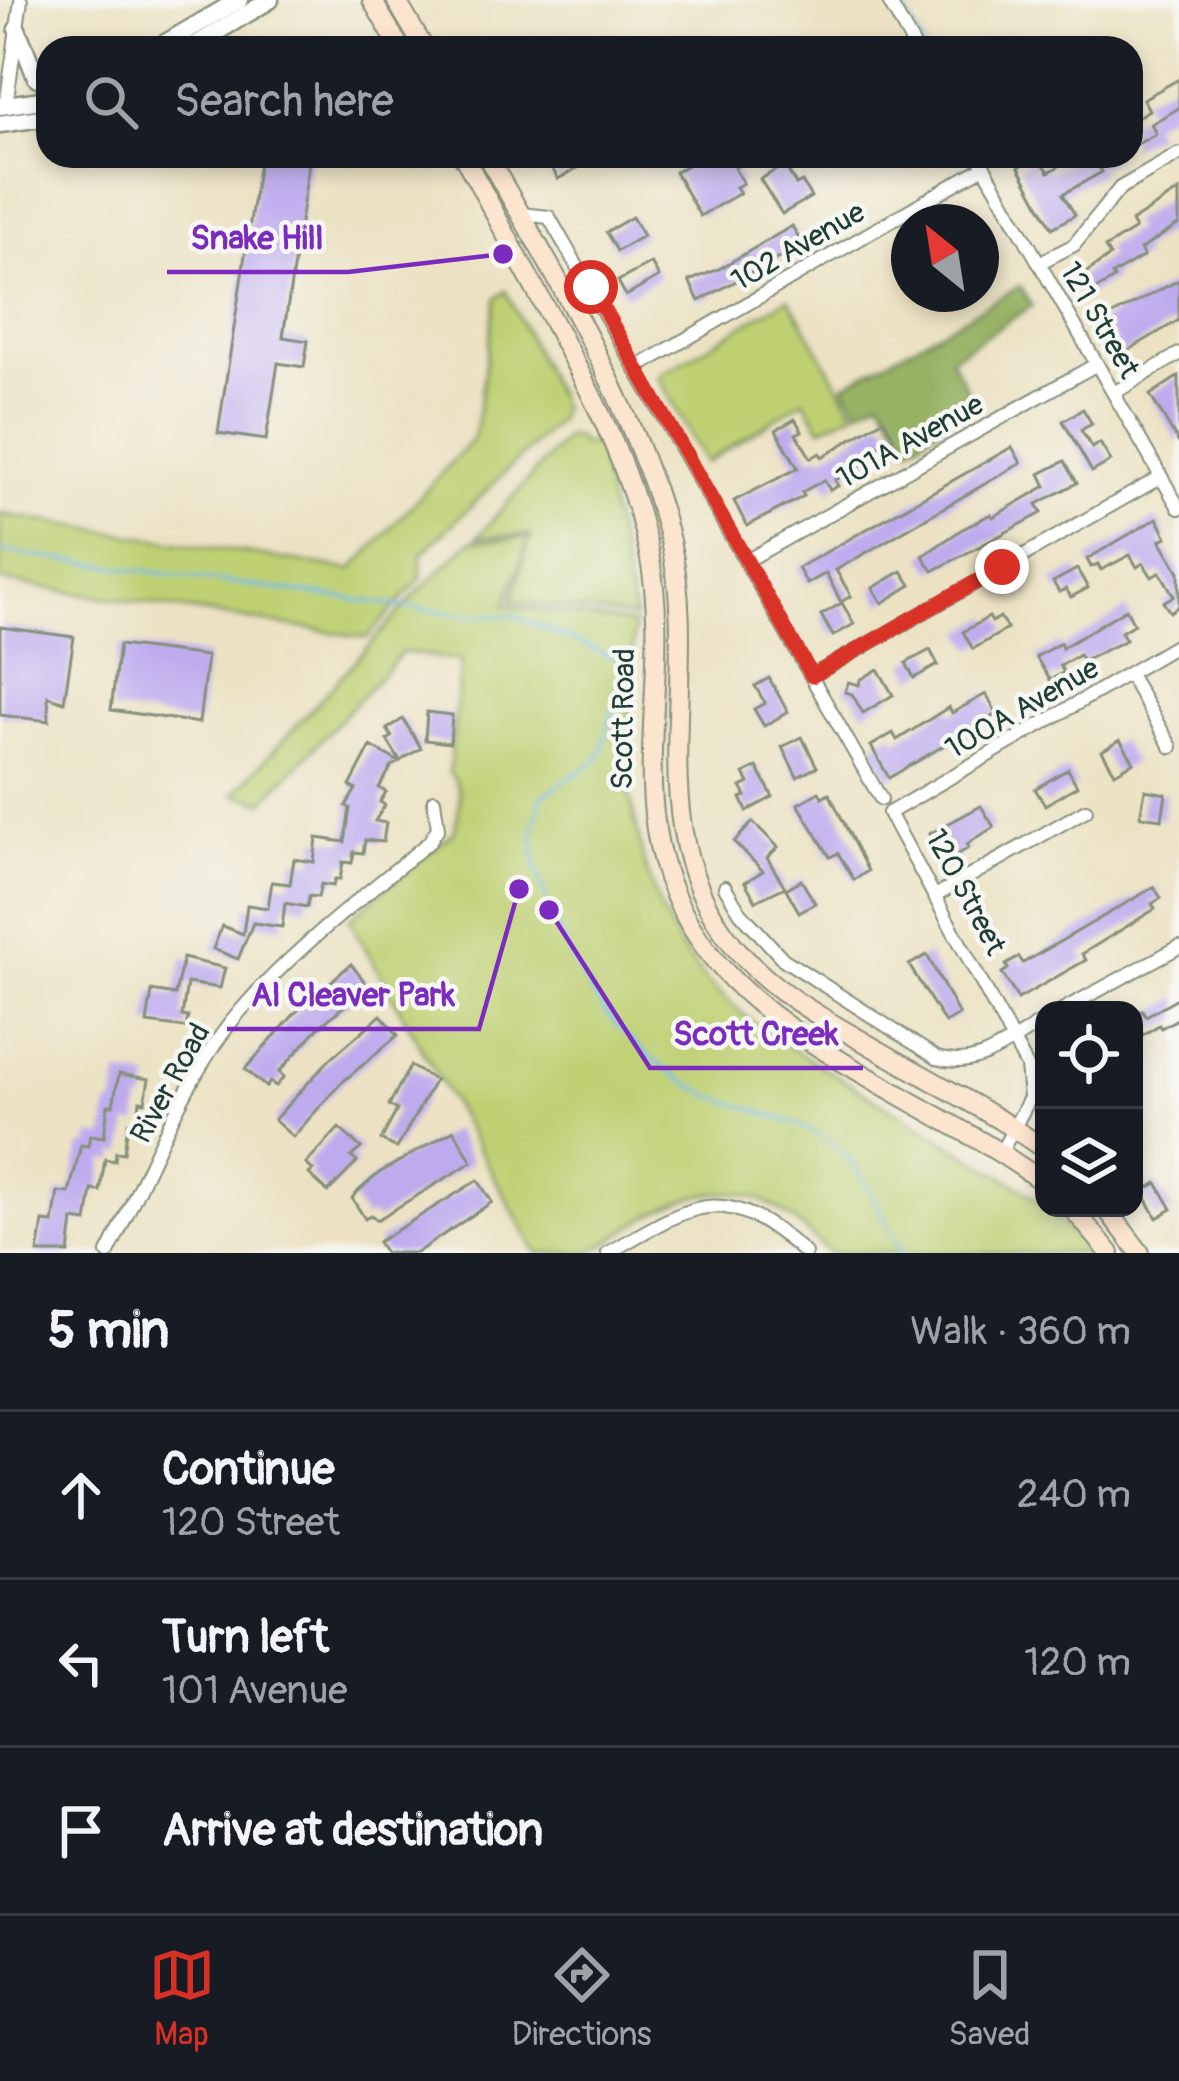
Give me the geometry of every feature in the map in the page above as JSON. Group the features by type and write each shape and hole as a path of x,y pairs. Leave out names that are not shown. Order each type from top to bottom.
{"main road":[{"path":"396,0 417,36"},
{"path":"372,1 393,36"},
{"name":"Scott Road","path":"470,168 591,398 631,489 648,552 654,618 650,801 664,867 687,920 709,953 765,1010 1001,1152"},
{"path":"495,168 521,214"},
{"name":"Scott Road","path":"521,214 624,412 651,479 671,548 680,616 677,809 691,870 716,922 743,957 793,1000 1015,1130"},
{"path":"1015,1130 1035,1144"},
{"path":"1001,1152 1035,1177"},
{"path":"1079,1217 1109,1253"},
{"path":"1113,1217 1140,1253"}],"street":[{"path":"2,121 21,0"},
{"path":"178,36 239,0"},
{"path":"210,36 270,0"},
{"path":"887,0 908,36"},
{"path":"17,29 36,77"},
{"path":"2,121 36,105"},
{"path":"2,121 36,118"},
{"path":"1039,263 1073,245 1120,188 1179,154"},
{"name":"102 Avenue","path":"636,368 971,168"},
{"name":"121 Street","path":"984,168 1179,508"},
{"path":"521,214 549,217 881,799"},
{"path":"1114,393 1179,354"},
{"name":"101A Avenue","path":"746,561 1097,364"},
{"path":"812,676 1161,477"},
{"name":"100A Avenue","path":"890,813 1179,644"},
{"path":"1129,674 1171,748"},
{"name":"River Road","path":"108,1253 215,1044 283,967 429,842 438,828 434,800"},
{"path":"935,896 1086,810"},
{"name":"120 Street","path":"890,813 1027,1066 1031,1088 1026,1111 1001,1152"},
{"path":"725,887 756,932 793,967 937,1058 967,1062 1035,1026"},
{"path":"1080,1001 1177,952"},
{"path":"608,1253 669,1218 696,1208 725,1205 750,1213 805,1253"}],"green space":[{"path":"1020,286 1032,306 950,358 969,393 948,405 941,426 910,447 881,398 858,410 844,385 974,312 999,312 999,298"},
{"path":"506,291 561,406 558,420 421,555 421,578 367,638 0,581 0,514 352,570 474,438 496,298"},
{"path":"789,298 854,412 821,428 804,400 705,463 658,376"},
{"path":"567,436 579,439 582,446 596,440 635,618 512,601 529,539 505,605 634,624 627,782 645,867 683,951 707,982 761,1030 1017,1185 1035,1198 1035,1217 1055,1217 1089,1253 828,1253 784,1213 763,1201 719,1193 670,1206 584,1253 537,1253 349,919 454,832 459,793 449,773 461,661 403,652 263,802 234,794 417,593 471,541 531,538 477,537"}],"building":[{"path":"1179,79 1179,108 1151,124 1156,134 1143,141 1143,114 1149,110 1143,99"},
{"path":"258,168 308,168 283,337 308,341 304,367 278,363 266,440 218,433"},
{"path":"552,168 578,168 558,179"},
{"path":"734,168 743,183 736,187 740,193 700,216 675,172"},
{"path":"787,168 796,185 802,182 811,197 782,214 760,179"},
{"path":"1020,168 1049,172 1100,168 1102,172 1063,194 1075,215 1052,228"},
{"path":"1179,191 1179,224 1140,250 1144,256 1087,295 1077,279 1110,256 1105,248 1135,229 1131,222"},
{"path":"632,217 643,236 617,251 606,232"},
{"path":"792,226 803,245 699,301 689,281"},
{"path":"651,263 659,277 626,296 618,281"},
{"path":"1179,280 1179,320 1122,354 1103,320"},
{"path":"1179,376 1179,443 1150,395"},
{"path":"1083,409 1092,424 1081,430 1092,448 1100,443 1111,461 1092,472 1063,421"},
{"path":"795,419 802,431 796,434 811,458 820,453 822,457 884,419 894,438 865,454 869,460 835,480 838,486 830,490 824,480 747,526 734,501 798,468 776,430"},
{"path":"1012,447 1021,463 836,570 851,596 841,602 826,573 807,584 798,568"},
{"path":"1065,461 1077,483 1037,504 1042,513 933,571 923,556 961,530 1046,486 1040,474"},
{"path":"1157,518 1167,537 1160,540 1179,572 1179,606 1170,612 1163,602 1174,596 1160,572 1152,577 1130,555 1101,570 1098,564 1091,567 1087,559"},
{"path":"1077,569 1088,588 1071,597 1066,589 1059,592 1053,582"},
{"path":"902,571 911,585 882,603 873,588"},
{"path":"842,603 854,624 833,636 821,615"},
{"path":"1126,609 1134,624 1121,632 1126,640 1083,661 1079,655 1060,666 1064,672 1050,680 1036,657 1060,643 1062,648"},
{"path":"989,617 992,622 1000,617 1007,629 973,649 963,632"},
{"path":"0,627 74,637 64,702 48,696 49,721 0,715"},
{"path":"119,645 207,656 199,723 111,710"},
{"path":"930,650 938,665 914,678 906,663"},
{"path":"878,669 893,695 863,713 852,694 845,692 848,682 859,685"},
{"path":"769,678 788,712 764,726 754,709 765,703 755,686"},
{"path":"986,694 997,714 889,778 871,746 893,733 897,740 949,707 952,713"},
{"path":"427,712 452,715 450,743 425,740"},
{"path":"403,719 421,748 400,761 387,740 392,737 387,729"},
{"path":"802,737 817,767 797,777 782,747"},
{"path":"1120,740 1134,762 1115,773 1102,751"},
{"path":"371,746 399,762 379,788 386,792 380,802 385,805 375,821 386,823 383,842 365,840 363,853 354,852 352,863 343,862 340,879 333,886 321,884 318,897 309,896 307,907 285,903 282,927 253,923 238,959 213,949 222,926 243,934 247,905 268,908 272,882 290,884 294,859 314,862 317,838 345,842 350,808 346,806 356,789 350,786"},
{"path":"757,767 773,797 747,811 741,787 749,783 744,774"},
{"path":"1068,769 1077,786 1045,805 1035,789"},
{"path":"1145,790 1166,794 1162,819 1140,816"},
{"path":"819,792 822,797 829,793 868,871 854,880 838,853 830,857 798,804"},
{"path":"981,806 994,827 944,862 929,834"},
{"path":"753,822 778,847 767,858 785,887 756,901 745,882 763,871 734,842"},
{"path":"801,880 815,903 799,912 786,889"},
{"path":"1154,887 1161,898 1152,904 1155,909 1082,954 1086,960 1018,999 1002,973 1006,965 1019,957 1023,963"},
{"path":"927,955 959,1015 945,1023 909,965"},
{"path":"183,958 225,968 220,988 187,983 182,1016 188,1017 186,1028 147,1023 152,991 175,995"},
{"path":"351,964 368,986 319,1027 279,1072 284,1077 276,1086 270,1082 266,1087 245,1069 298,1010"},
{"path":"1179,997 1179,1018 1143,1035 1143,1012 1146,1016"},
{"path":"381,1015 398,1035 340,1084 293,1137 274,1120 330,1059"},
{"path":"410,1066 435,1080 397,1148 381,1140 397,1110 389,1105"},
{"path":"119,1074 149,1079 137,1124 128,1123 124,1153 116,1152 115,1161 105,1159 100,1191 92,1190 87,1222 73,1220 69,1253 38,1253 43,1222 53,1223 58,1192 69,1193 81,1145 88,1146 90,1135 104,1137"},
{"path":"339,1128 361,1148 351,1157 357,1162 328,1192 309,1174 313,1170 306,1164"},
{"path":"454,1130 472,1162 377,1220 371,1215 365,1219 352,1198 355,1194 379,1173"},
{"path":"478,1180 492,1202 416,1253 385,1253 378,1242"},
{"path":"1157,1183 1172,1209 1157,1218 1143,1190"}],"waterway":[{"path":"898,0 918,36"},
{"path":"0,551 473,616 513,615 627,663 599,759 541,797 535,825 535,860 570,954 604,1011 664,1067 704,1092 803,1127 833,1144 864,1180 902,1253"}],"place":[{"name":"Snake Hill","path":"503,254"},
{"name":"Al Cleaver Park","path":"519,889"},
{"name":"Scott Creek","path":"549,910"}],"route":[{"path":"591,287 812,676 1002,567"}]}
